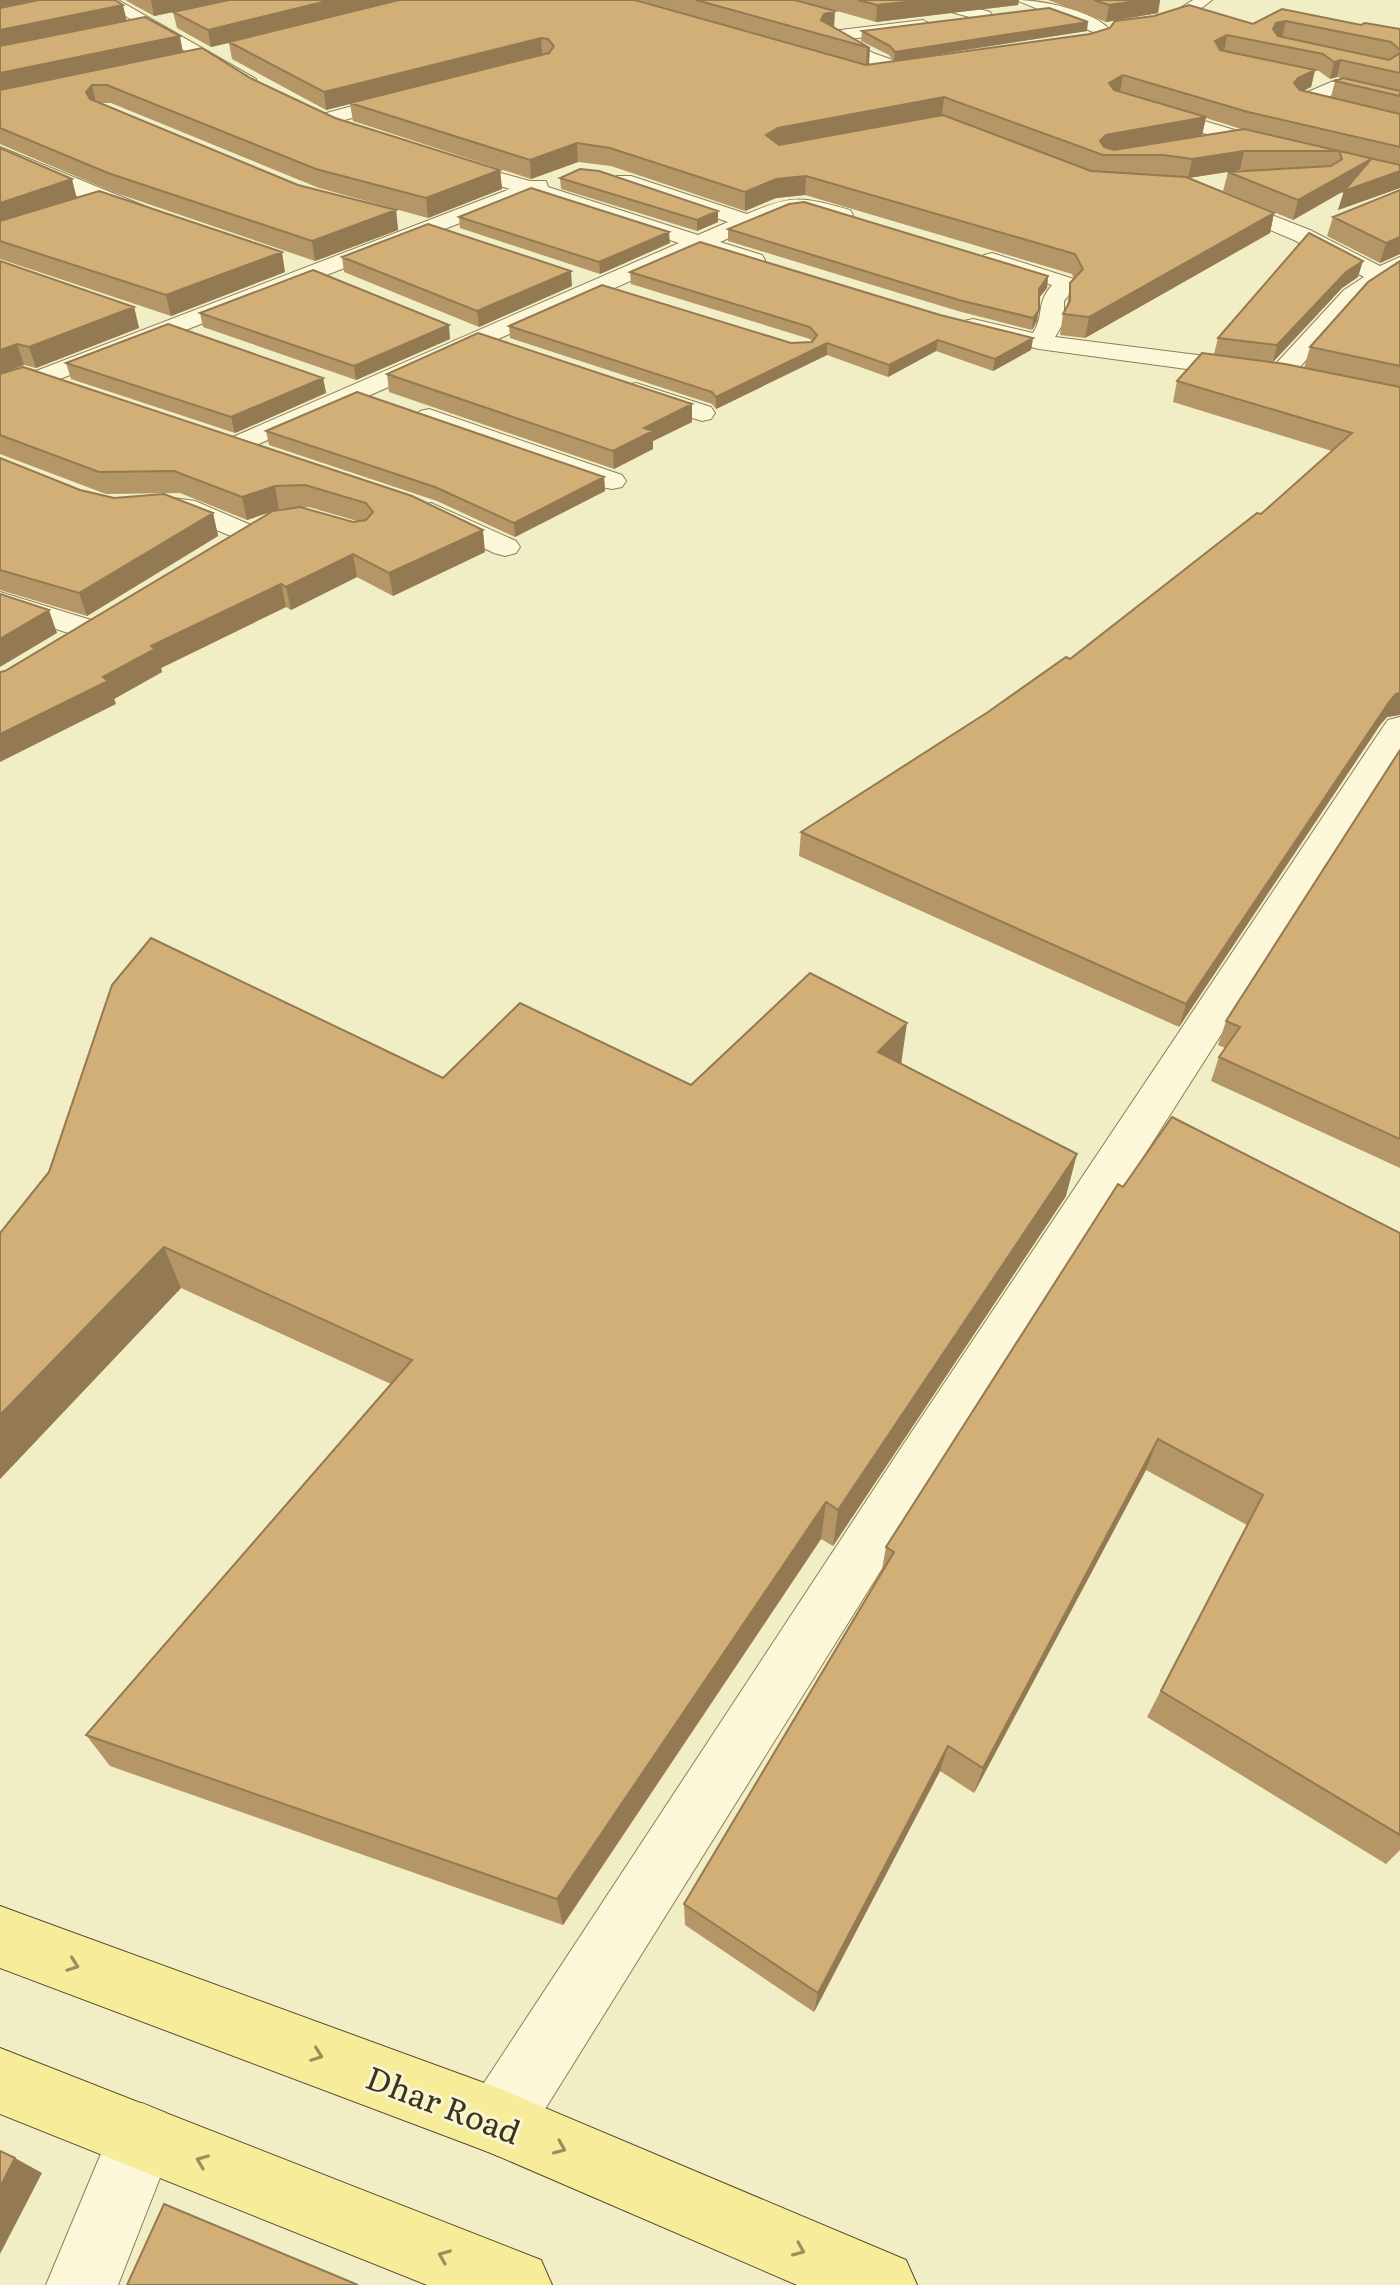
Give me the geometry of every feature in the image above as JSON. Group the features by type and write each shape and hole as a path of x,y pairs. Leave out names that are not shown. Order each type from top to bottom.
{"main road":[{"name":"Dhar Road","path":"0,1937 498,2122 881,2285"},
{"path":"0,2081 516,2285"}],"street":[{"path":"106,0 264,90"},
{"path":"928,0 958,9 1049,9"},
{"path":"1024,0 1095,25 1102,31 1166,21 1191,10 1204,0"},
{"path":"852,72 910,68 867,57 828,31 874,31 997,11"},
{"path":"121,29 175,19"},
{"path":"1025,51 1087,43 1100,38 1102,31"},
{"path":"181,61 235,49"},
{"path":"1307,78 1400,101"},
{"path":"1197,147 1240,138 1303,101 1336,86"},
{"path":"322,120 425,93"},
{"path":"1303,101 1400,124"},
{"path":"1134,106 1263,145"},
{"path":"299,108 358,135"},
{"path":"0,153 104,200 174,225"},
{"path":"426,158 772,265"},
{"path":"0,171 24,164"},
{"path":"603,173 746,221"},
{"path":"0,387 177,327 565,174"},
{"path":"1227,181 1202,189 1302,235 1390,269"},
{"path":"236,446 806,195 858,219"},
{"path":"74,210 104,200"},
{"path":"398,220 456,237"},
{"path":"1302,235 1326,224"},
{"path":"968,253 1066,284 1052,300 1052,322 1039,342"},
{"path":"289,264 347,285"},
{"path":"1280,374 1352,295 1390,269"},
{"path":"572,277 628,295"},
{"path":"135,315 207,338"},
{"path":"948,319 1039,342 1280,374 1310,381"},
{"path":"448,326 507,348"},
{"path":"0,368 81,393"},
{"path":"326,381 612,481"},
{"path":"612,383 702,413"},
{"path":"208,436 280,460"},
{"path":"133,507 170,504 261,527 221,550"},
{"path":"411,505 505,547"},
{"path":"0,601 103,622 51,654"},
{"path":"498,2122 930,1447 1400,727"},
{"path":"82,2285 142,2137"}],"building":[{"path":"39,0 115,0 123,5 0,30 0,8"},
{"path":"229,0 331,0 208,30 173,12"},
{"path":"399,0 635,0 866,65 1090,34 1110,28 1115,21 1154,16 1189,5 1253,24 1282,9 1361,25 1365,23 1400,29 1400,50 1391,42 1286,21 1276,23 1273,29 1278,36 1389,60 1400,53 1400,73 1341,60 1334,62 1323,54 1227,35 1215,41 1220,50 1315,70 1294,83 1300,90 1400,114 1400,147 1248,112 1123,75 1109,83 1114,90 1206,117 1106,135 1100,141 1104,147 1114,150 1244,129 1400,165 1400,171 1344,191 1371,159 1298,200 1228,172 1331,166 1342,159 1339,151 1244,151 1192,159 1163,155 1103,155 944,97 778,128 766,135 779,145 943,115 1091,171 1186,177 1274,213 1089,317 1063,314 1070,301 1070,283 1083,269 1075,254 806,176 776,179 745,192 610,148 577,143 530,160 350,103 549,53 554,46 548,39 541,38 324,92 229,42"},
{"path":"696,0 795,0 835,11 824,14 821,20 870,48"},
{"path":"858,0 924,0 877,5"},
{"path":"1094,0 1143,0 1109,5"},
{"path":"1049,8 1088,22 895,52 862,31"},
{"path":"145,17 180,36 0,73 0,46"},
{"path":"202,48 252,79 335,118 500,170 426,198 316,169 107,85 92,85 86,92 90,99 298,185 396,210 312,241 108,173 0,128 0,90"},
{"path":"1343,78 1400,91 1400,96 1335,81"},
{"path":"0,148 72,179 0,203"},
{"path":"580,169 599,171 718,211 697,220 560,178"},
{"path":"531,188 669,232 599,262 459,217"},
{"path":"1400,190 1400,237 1386,243 1333,217"},
{"path":"99,191 282,252 166,295 0,241 0,221"},
{"path":"804,202 1048,276 1039,289 1039,310 1033,318 959,300 728,229 789,204"},
{"path":"428,224 571,271 477,311 342,257"},
{"path":"1309,233 1363,261 1346,272 1277,345 1218,338"},
{"path":"700,242 940,315 1033,338 995,359 938,340 889,365 827,343 716,397 712,392 509,326 602,285 791,343 812,342 817,335 810,327 630,272"},
{"path":"0,261 134,307 29,347 17,344 0,350"},
{"path":"1400,261 1400,366 1310,347 1368,282"},
{"path":"313,270 449,325 354,366 200,313"},
{"path":"168,324 323,378 231,417 66,363"},
{"path":"478,333 692,404 644,428 653,431 613,451 387,374"},
{"path":"1202,353 1285,364 1400,387 1400,693 1389,702 1186,1004 801,832 988,712 1066,657 1070,659 1257,513 1261,514 1352,433 1177,381"},
{"path":"23,367 412,496 483,530 389,573 353,554 286,587 281,584 151,646 155,649 103,677 108,681 0,734 0,672 273,511 300,507 353,522 366,520 373,512 366,503 305,485 275,486 242,497 174,471 99,472 0,435 0,374"},
{"path":"357,392 604,477 514,523 435,487 266,431"},
{"path":"0,458 80,490 114,498 164,494 213,513 79,593 0,570"},
{"path":"0,594 49,610 0,639"},
{"path":"1400,750 1400,1139 1219,1057 1240,1027 1226,1021"},
{"path":"151,938 443,1078 520,1003 691,1085 810,973 907,1023 878,1052 1077,1154 838,1510 826,1502 557,1899 86,1735 412,1360 164,1247 0,1415 0,1233 49,1172 112,985"},
{"path":"1172,1117 1400,1233 1400,1835 1161,1691 1263,1495 1158,1439 983,1768 948,1746 818,1993 684,1904 894,1552 886,1547 1118,1184 1123,1187"},
{"path":"0,2151 15,2158 0,2187"},
{"path":"164,2204 358,2285 127,2285"}]}
